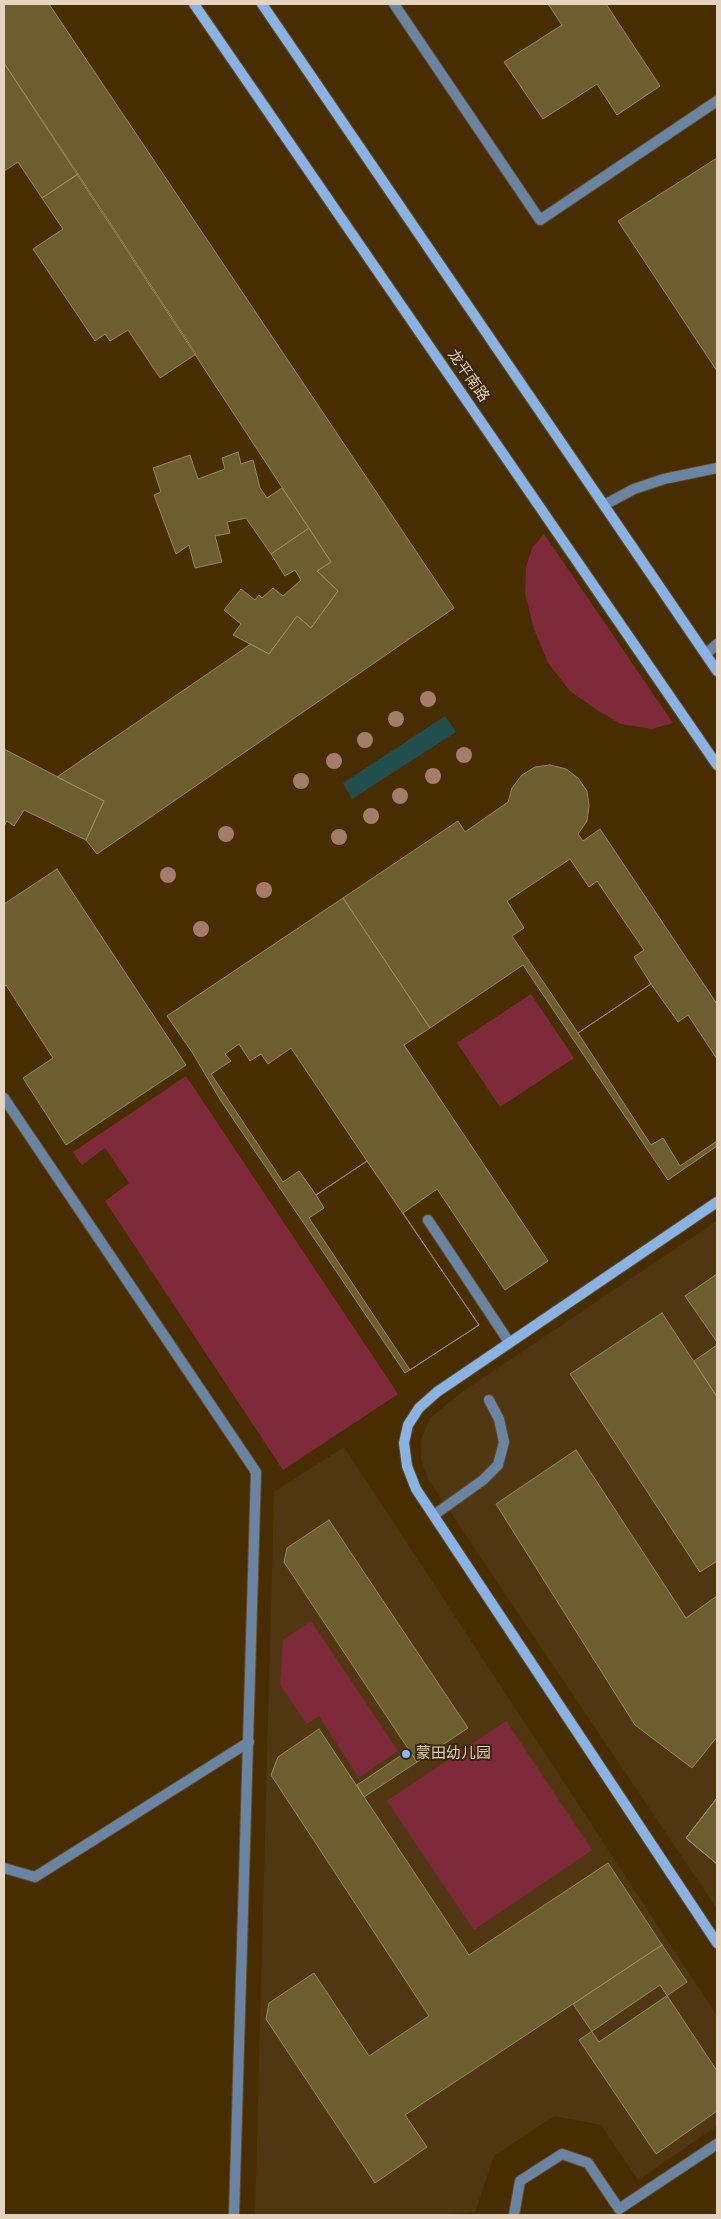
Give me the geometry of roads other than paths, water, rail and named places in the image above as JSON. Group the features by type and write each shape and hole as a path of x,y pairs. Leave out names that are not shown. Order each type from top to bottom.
{"main road":[{"name":"龙平南路","path":"194,4 717,765"},
{"path":"262,4 717,671"},
{"path":"717,1202 437,1392 419,1408 408,1425 404,1443 407,1466 416,1488 717,1943"}],"street":[{"path":"394,4 540,220 717,100"},
{"path":"604,505 634,489 664,479 717,468"},
{"path":"706,654 717,644"},
{"path":"4,1098 256,1472 234,2215"},
{"path":"428,1220 509,1342"},
{"path":"434,1516 483,1480 498,1465 504,1442 499,1419 489,1400"},
{"path":"4,1868 35,1877 248,1742"},
{"path":"514,2215 520,2181 562,2154 588,2163 619,2209 717,2144"}],"water":[{"path":"445,716 456,732 352,799 343,783"}],"place":[{"name":"蒙田幼儿园","path":"406,1754"}]}
